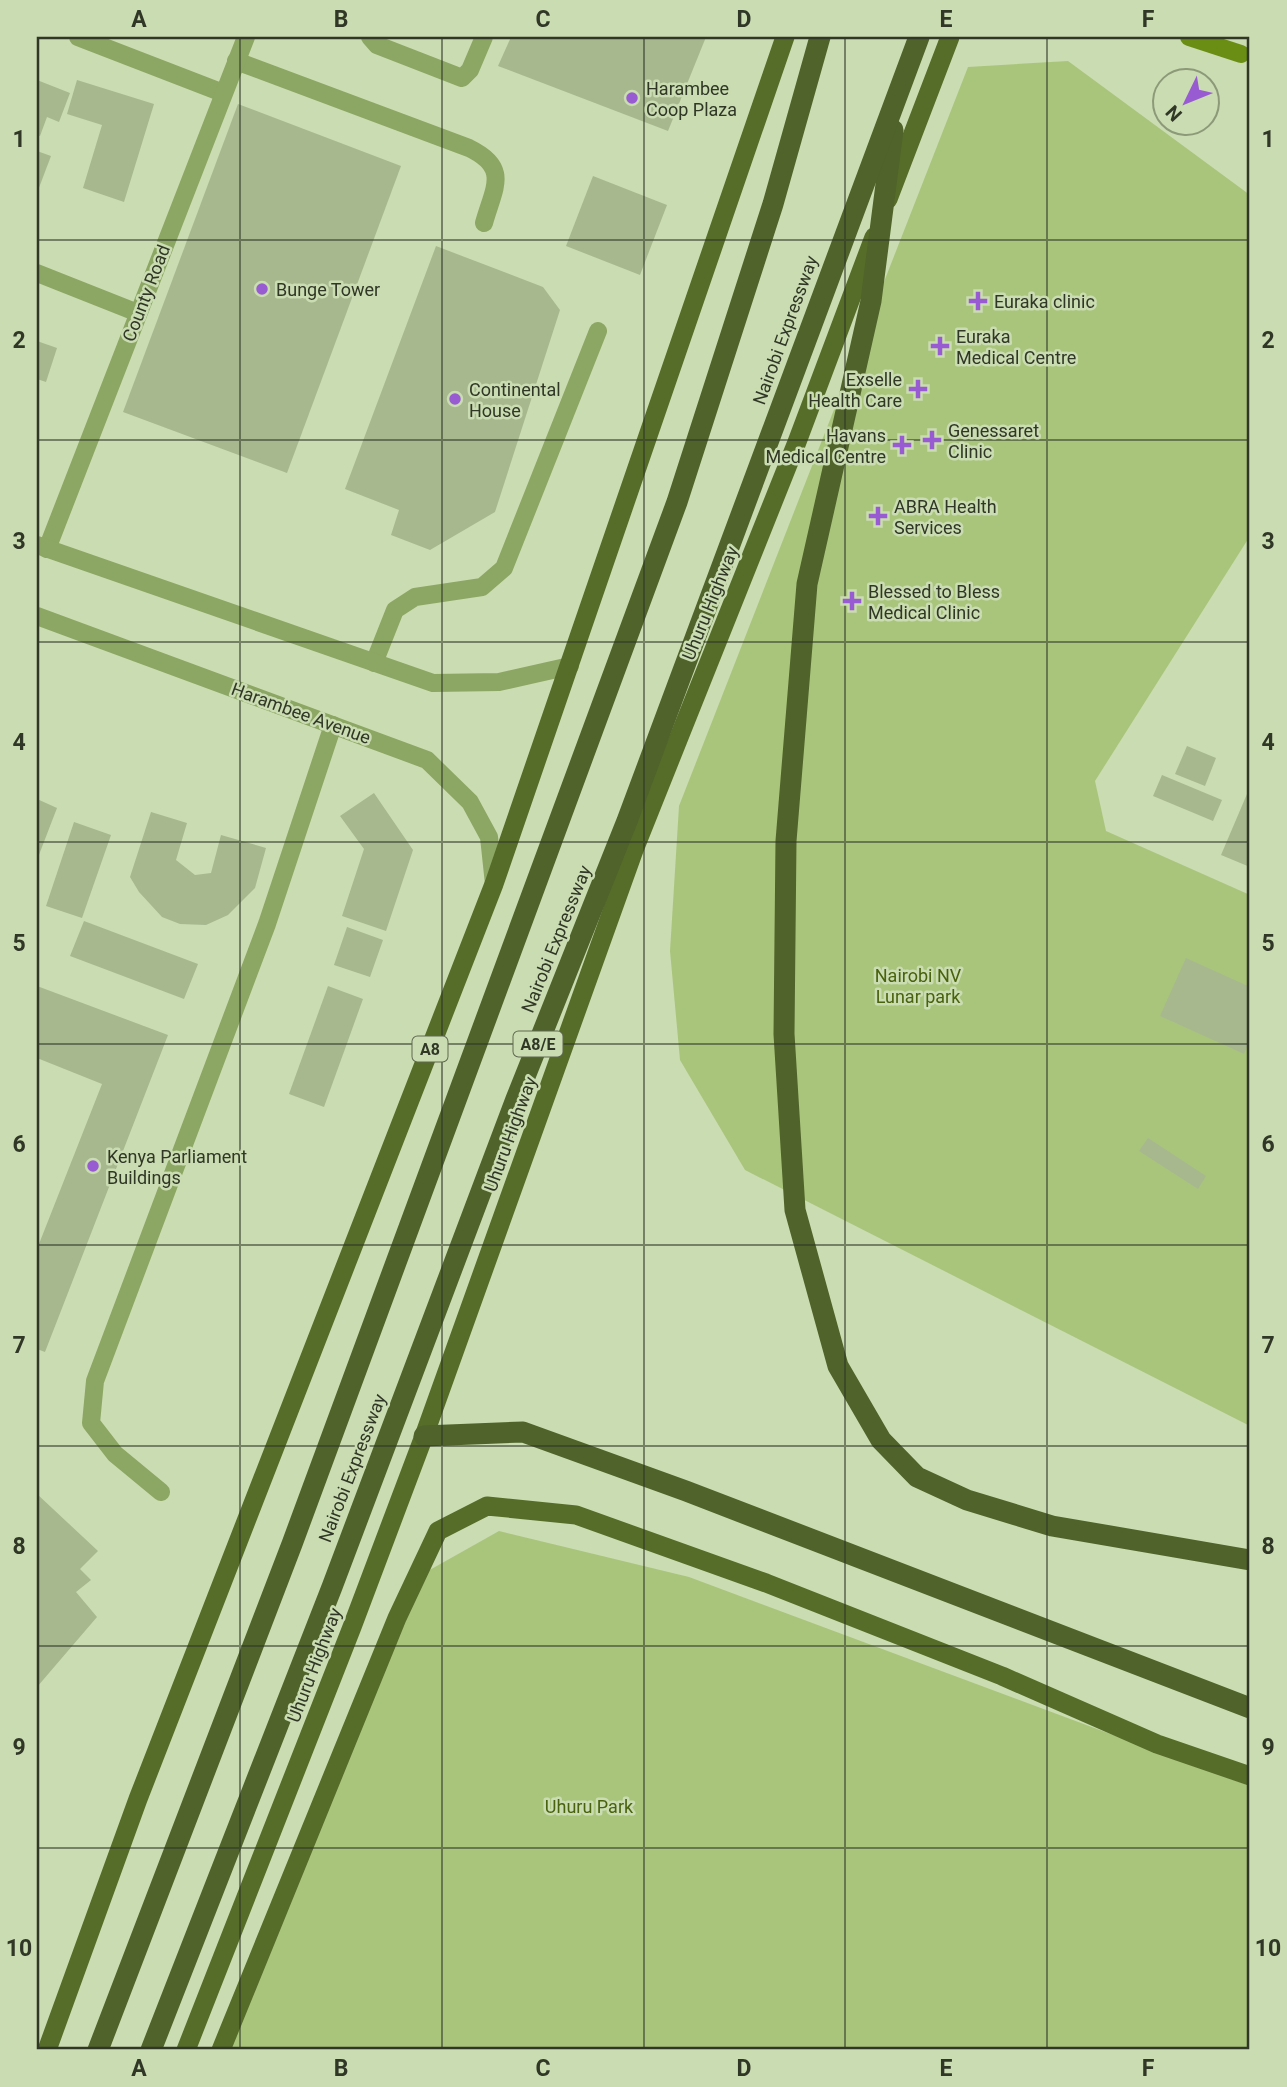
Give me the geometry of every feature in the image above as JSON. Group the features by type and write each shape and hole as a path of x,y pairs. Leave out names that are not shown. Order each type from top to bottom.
{"highway":[{"name":"A8","path":"47,2050 138,1799 494,884 785,37"},
{"name":"Nairobi Expressway","path":"98,2050 316,1480 677,502 773,204 820,37"},
{"name":"Nairobi Expressway","path":"151,2050 332,1587 516,1099 627,821 919,37"},
{"name":"Uhuru Highway","path":"186,2050 424,1436 634,850 797,442 950,37"},
{"path":"897,93 871,301 807,584 786,841 783,1034 795,1210 838,1366 881,1440 917,1478 967,1500 1052,1526 1250,1560"},
{"path":"424,1436 523,1432 686,1491 1250,1708"},
{"path":"221,2050 397,1618 438,1531 487,1506 576,1515 766,1583 1003,1676 1157,1744 1250,1776"}],"main road":[{"path":"1189,37 1247,62"},
{"path":"1220,37 1247,62"}],"street":[{"path":"78,37 223,93"},
{"name":"County Road","path":"42,547 138,313 246,37"},
{"path":"370,37 377,45 462,78 470,70 484,37"},
{"path":"236,61 469,148 486,157 495,170 496,182 484,223"},
{"path":"37,273 138,313"},
{"path":"374,663 395,610 415,597 482,587 504,568 598,331"},
{"path":"42,547 433,683 499,682 570,666"},
{"name":"Harambee Avenue","path":"37,616 428,760 470,802 489,837 494,884"},
{"path":"161,1492 115,1454 92,1423 94,1381 267,924 333,725"}],"green space":[{"name":"Nairobi NV Lunar park","path":"1068,61 1150,121 1150,136 1170,136 1250,195 1250,536 1095,781 1106,831 1250,895 1250,1426 745,1170 680,1060 670,951 679,806 968,67"},
{"name":"Uhuru Park","path":"499,1531 689,1577 1250,1786 1250,2050 223,2050 419,1576"}],"building":[{"name":"Harambee Coop Plaza","path":"511,37 706,37 668,131 498,66"},
{"path":"37,80 70,93 59,122 47,117 40,136 37,135"},
{"path":"77,80 154,104 124,202 83,188 102,125 67,114"},
{"name":"Bunge Tower","path":"238,104 401,166 287,473 123,412"},
{"path":"37,151 51,156 37,193"},
{"path":"593,176 667,205 640,275 566,246"},
{"name":"Continental House","path":"436,246 543,287 560,310 495,512 430,550 391,535 399,510 345,489"},
{"path":"37,341 57,348 46,382 37,379"},
{"path":"1187,746 1216,758 1205,786 1175,774"},
{"path":"1162,775 1222,800 1213,821 1153,796"},
{"path":"1250,787 1250,867 1221,855"},
{"path":"374,793 413,850 386,931 342,916 364,849 340,816"},
{"path":"37,799 57,808 37,860"},
{"path":"151,812 187,823 176,860 195,875 211,873 221,835 266,848 255,888 228,915 206,925 180,924 162,917 139,892 130,877"},
{"path":"74,822 111,835 82,918 46,906"},
{"path":"84,921 198,964 184,999 70,956"},
{"path":"347,927 383,940 370,977 334,965"},
{"path":"1186,958 1250,987 1250,1040 1244,1054 1160,1016"},
{"name":"Kenya Parliament Buildings","path":"37,986 168,1035 45,1352 37,1349 37,1249 102,1084 37,1058"},
{"path":"328,986 363,999 324,1107 289,1094"},
{"path":"1148,1138 1206,1176 1198,1189 1139,1151"},
{"path":"37,1494 98,1551 80,1569 91,1580 76,1592 97,1617 37,1687"}],"place":[{"name":"Harambee Coop Plaza","path":"632,98"},
{"name":"Bunge Tower","path":"262,289"},
{"name":"Euraka clinic","path":"978,301"},
{"name":"Euraka Medical Centre","path":"940,346"},
{"name":"Exselle Health Care","path":"918,389"},
{"name":"Continental House","path":"455,399"},
{"name":"Genessaret Clinic","path":"932,440"},
{"name":"Havans Medical Centre","path":"902,445"},
{"name":"ABRA Health Services","path":"878,516"},
{"name":"Blessed to Bless Medical Clinic","path":"852,601"},
{"name":"Kenya Parliament Buildings","path":"93,1166"}]}
